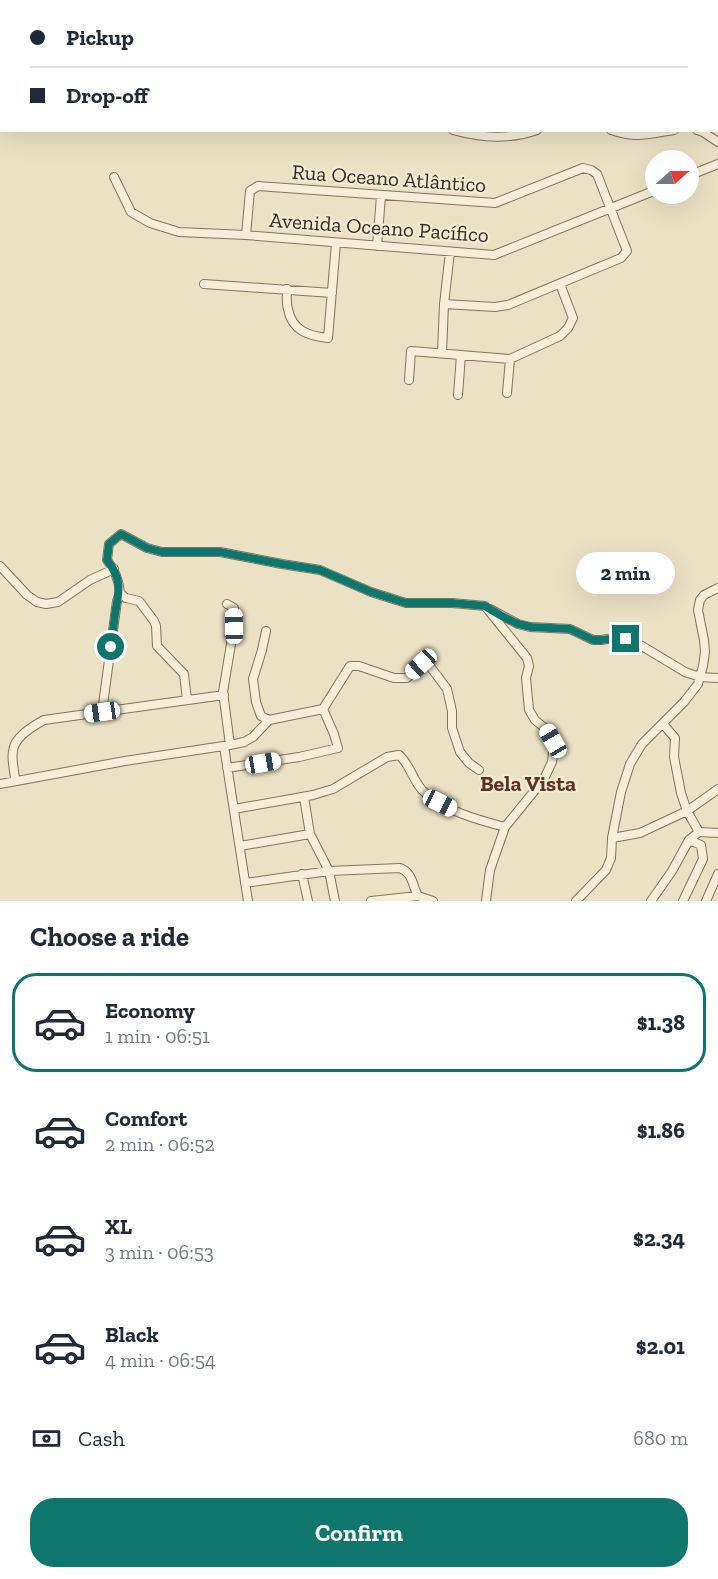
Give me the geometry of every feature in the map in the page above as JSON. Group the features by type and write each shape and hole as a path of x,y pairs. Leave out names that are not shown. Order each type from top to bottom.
{"street":[{"path":"462,132 488,138 509,137 529,132"},
{"path":"620,132 639,136 662,132"},
{"path":"703,132 718,142"},
{"path":"699,171 714,165"},
{"name":"Rua Oceano Atlântico","path":"246,235 250,191 258,186 495,203 583,168 597,174 627,251 621,258 560,284"},
{"name":"Avenida Oceano Pacífico","path":"114,177 131,212 150,223 179,232 246,235 494,255 645,195"},
{"path":"377,246 381,196"},
{"path":"287,290 288,310 298,328 314,337 328,338 336,243"},
{"path":"442,353 444,303 450,252"},
{"path":"204,284 332,293"},
{"path":"409,380 411,351 510,359 560,336 568,328 573,318 560,284 495,307 444,303"},
{"path":"458,395 461,355"},
{"path":"507,393 510,359"},
{"path":"102,712 120,593 114,569 107,560 109,544 121,534 147,548 162,552 220,552 320,570 371,592 406,603 485,606 518,624 570,629 593,640 626,639 685,672 700,678 718,678"},
{"path":"0,566 27,595 37,602 46,604 58,602 90,580 114,569"},
{"path":"576,901 606,870 611,858 612,838 621,792 630,764 642,744 684,702 698,684 704,666 704,640 698,610 700,600 704,595 718,588"},
{"path":"120,593 126,598 139,601 154,621 157,646 184,674 187,700"},
{"path":"227,603 234,608 234,626 224,695 227,768 248,901"},
{"path":"485,606 526,658 529,666 526,678 529,710 535,720 546,729 554,744 552,762 544,778 505,827 490,870 486,901"},
{"path":"266,631 253,679 256,702 261,716 269,720"},
{"path":"0,784 244,742 253,737 269,720 323,709 350,666 359,666 394,678 407,678 421,664 429,665 447,689 452,711 452,728 460,752 469,764 479,770"},
{"path":"15,781 12,750 20,737 44,720 224,695"},
{"path":"227,768 299,758 338,748 323,709"},
{"path":"663,724 675,738 676,774 687,811 699,832"},
{"path":"234,809 304,797 333,789 387,757 399,754 405,759 409,770 423,790 440,803 470,818 505,827"},
{"path":"612,838 640,833 687,811 718,789"},
{"path":"304,797 310,834 329,871 335,901"},
{"path":"651,901 672,871 689,840 699,832 718,833"},
{"path":"240,846 310,834"},
{"path":"683,901 703,859 701,845 689,840"},
{"path":"245,883 329,871 400,868 406,870 411,876 418,896"},
{"path":"302,874 308,901"},
{"path":"706,901 718,874"},
{"path":"371,901 418,896 432,901"}],"district":[{"name":"Bela Vista","path":"528,783"}],"route":[{"path":"111,647 120,593 114,569 107,560 109,544 121,534 147,548 162,552 220,552 313,568 371,592 406,603 467,603 485,606 518,624 531,627 570,629 593,640 626,639"}]}
